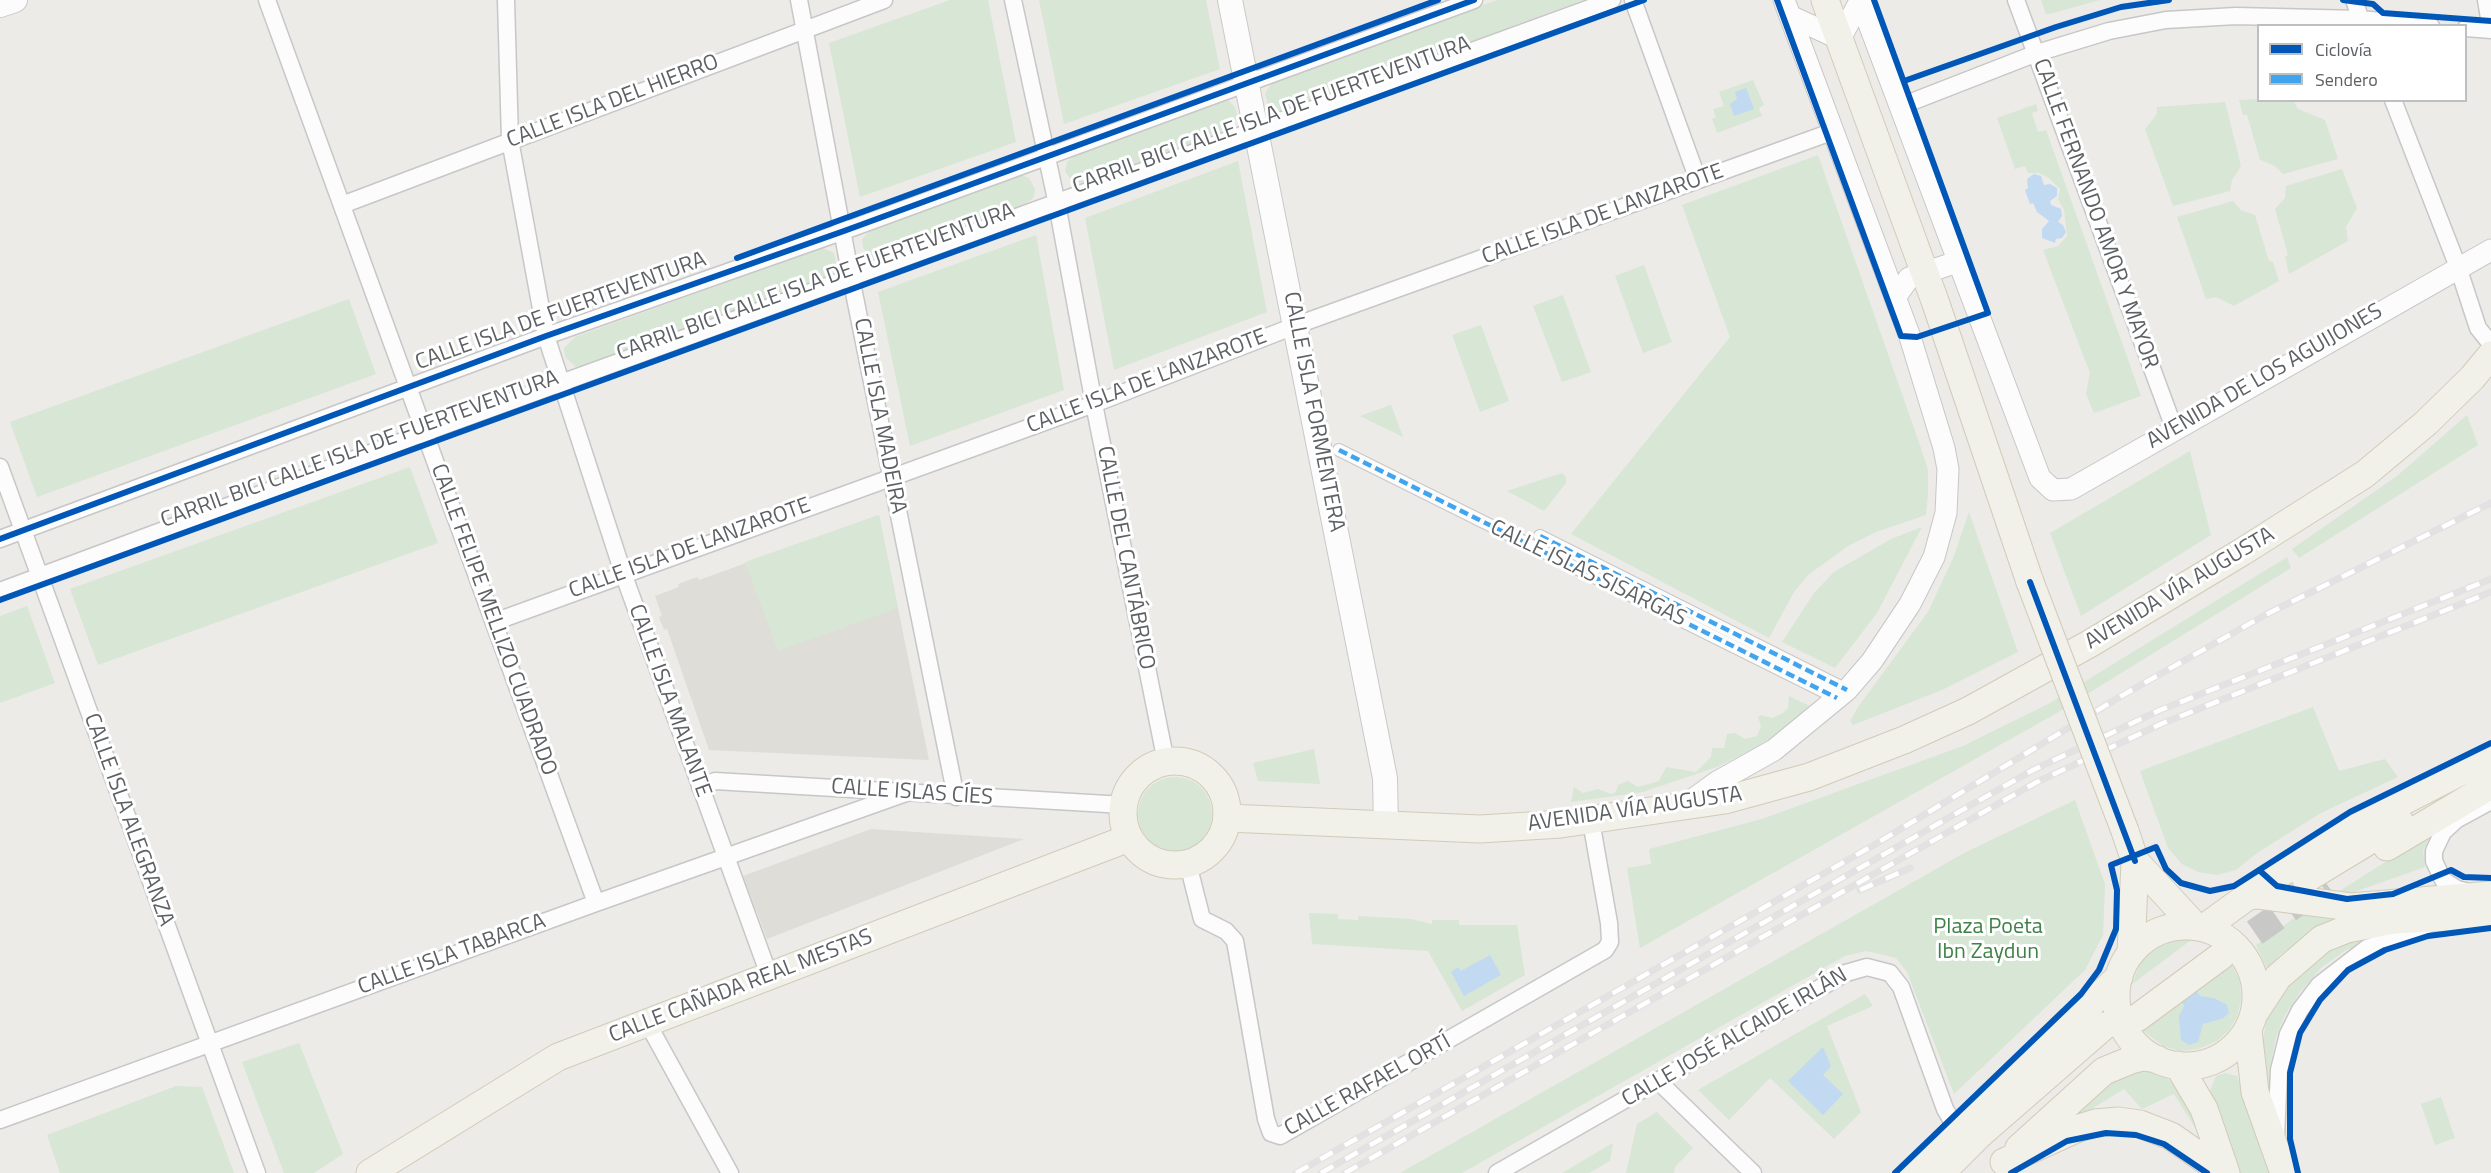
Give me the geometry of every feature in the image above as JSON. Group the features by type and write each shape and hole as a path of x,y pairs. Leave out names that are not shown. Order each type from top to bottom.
{"main road":[{"path":"0,5 15,0"},
{"name":"CALLE ISLA FORMENTERA","path":"1230,0 1297,325 1385,778 1386,825"},
{"path":"1825,0 1925,273 2030,582 2135,861 2131,952"},
{"name":"AVENIDA VÍA AUGUSTA","path":"1228,818 1480,829 1591,821 1682,807 1725,800 1809,777 1904,740 1968,711 2242,552 2365,474 2426,423 2472,378 2491,355"},
{"path":"2135,1010 2207,940 2246,896 2353,828 2491,756"},
{"path":"1166,762 1182,762 1197,766 1211,775 1221,787 1226,802 1228,818 1224,834 1203,858 1188,864 1171,866 1154,861 1140,852 1129,838 1124,822 1124,805 1133,782 1154,766 1166,762"},
{"path":"2491,772 2405,819 2316,881 2491,785"},
{"name":"CALLE CAÑADA REAL MESTAS","path":"370,1173 558,1057 1129,838"},
{"path":"2135,861 2207,940"},
{"path":"2246,896 2258,895 2351,907 2448,899 2488,902"},
{"path":"1998,1167 2104,1071 2143,1057 2198,1065 2218,1058 2235,1047 2278,977 2322,939 2347,929 2368,925 2448,899"},
{"path":"1913,1173 2119,977 2131,952 2145,939 2178,926 2207,940 2223,936 2244,956 2256,983 2251,1021 2255,1092 2279,1161"},
{"path":"2119,977 2117,1005 2122,1025 2134,1043 2167,1062 2204,1109 2225,1173"},
{"path":"1941,1173 1980,1134 2107,1033 1965,1173"},
{"path":"1998,1167 2076,1129 2095,1123 2118,1121 2140,1124 2170,1136 2225,1173"}],"street":[{"name":"CALLE FELIPE MELLIZO CUADRADO","path":"267,0 596,903"},
{"name":"CALLE ISLA MALANTE","path":"506,0 510,140 546,336 623,573 769,975"},
{"name":"CALLE ISLA MADEIRA","path":"799,0 851,278 956,797"},
{"name":"CALLE ISLA DEL HIERRO","path":"342,205 884,0"},
{"name":"CALLE DEL CANTÁBRICO","path":"1013,0 1045,157 1057,204 1094,404 1166,762"},
{"name":"CALLE ISLA DE FUERTEVENTURA","path":"0,538 408,386 844,231 1473,0"},
{"path":"0,591 425,433 1612,0"},
{"path":"1633,0 1698,180"},
{"path":"1787,8 1840,39 1860,0"},
{"path":"1860,0 1960,261 1909,278 1896,296"},
{"name":"CALLE FERNANDO AMOR Y MAYOR","path":"2016,0 2174,428"},
{"path":"2354,0 2362,22"},
{"path":"2467,28 2491,30 2486,0"},
{"path":"1682,807 1717,782 1774,750 1842,694 1872,661 1910,604 1934,557 1946,513 1948,469 1944,448 1896,296 1787,8"},
{"path":"1901,106 2037,53 2109,31 2166,20 2236,16 2397,24"},
{"path":"2394,102 2458,267 2478,328 2491,344"},
{"name":"CALLE ISLA DE LANZAROTE","path":"494,622 623,573 1094,404 1297,325 1834,131"},
{"name":"AVENIDA DE LOS AGUIJONES","path":"1960,261 2040,478 2053,490 2071,489 2174,428 2491,250"},
{"name":"CALLE ISLAS SISARGAS","path":"1339,450 1842,694"},
{"name":"CALLE ISLA ALEGRANZA","path":"0,467 257,1173"},
{"name":"CALLE ISLAS SISARGAS","path":"1540,536 1842,694"},
{"name":"CALLE ISLAS CÍES","path":"700,787 715,781 870,788 956,797 1124,805"},
{"name":"CALLE ISLA TABARCA","path":"0,1120 906,793"},
{"path":"2279,1161 2279,1070 2288,1034 2300,1010 2319,985 2367,948 2433,924 2448,899 2439,875 2434,851 2443,832 2456,820 2491,801"},
{"name":"CALLE RAFAEL ORTÍ","path":"1188,864 1202,919 1226,931 1235,941 1266,1119 1271,1133 1280,1136 1605,950 1610,942 1609,923 1591,821"},
{"name":"CALLE JOSÉ ALCAIDE IRLÁN","path":"1497,1173 1846,973 1867,967 1890,973 1901,987 1945,1109 1957,1130"},
{"path":"648,1024 730,1173"},
{"path":"1658,1082 1753,1173"}],"shaded area":[{"path":"879,515 929,760 709,750 667,629 664,630 659,617 662,616 655,596 697,577 699,580"},
{"path":"871,829 1024,839 767,939 743,876"}],"green space":[{"path":"950,0 988,0 1016,142 860,197 829,43"},
{"path":"1039,0 1206,0 1220,69 1064,124"},
{"path":"1497,0 1583,0 1287,110 1278,111 1268,104 1265,94 1272,82"},
{"path":"2041,0 2100,0 2046,14"},
{"path":"1753,80 1764,105 1759,108 1762,116 1717,133 1712,119 1716,117 1713,109 1724,106 1719,92"},
{"path":"2239,100 2294,102 2298,109 2325,120 2338,159 2283,174 2275,166 2260,160 2247,115 2243,115"},
{"path":"1229,101 1235,107 1237,115 1235,124 1228,130 1082,183 1071,180 1065,171 1067,162 1075,155 1219,102"},
{"path":"2225,102 2241,166 2232,180 2230,191 2173,206 2145,129 2157,114 2157,107"},
{"path":"2036,104 2038,111 2032,113 2038,132 2046,130 2141,396 2094,413 2086,394 2090,373 2043,250 2058,246 2067,236 2064,210 2058,199 2060,189 2049,178 2039,173 2028,173 2025,166 2015,169 1997,118"},
{"path":"1818,155 1928,470 1926,515 1876,532 1848,546 1808,575 1794,592 1769,638 1571,534 1730,337 1682,205"},
{"path":"1238,161 1267,312 1114,370 1085,218"},
{"path":"2342,169 2357,208 2346,227 2348,241 2289,274 2285,257 2288,255 2275,209 2285,198 2286,186"},
{"path":"1020,175 1029,178 1035,189 1034,197 1026,204 882,258 873,258 863,248 862,239 873,228"},
{"path":"2233,201 2241,210 2255,215 2269,261 2273,262 2279,281 2234,306 2216,297 2206,299 2177,217"},
{"path":"1036,235 1064,390 910,446 878,292"},
{"path":"823,248 834,253 837,267 833,274 812,283 587,365 576,367 565,357 564,348 575,337"},
{"path":"1644,265 1672,342 1643,353 1615,276"},
{"path":"1563,295 1591,372 1562,382 1533,306"},
{"path":"349,299 376,374 37,497 10,422"},
{"path":"1481,325 1509,401 1480,412 1452,335"},
{"path":"1391,405 1403,437 1360,416"},
{"path":"2467,415 2478,445 2299,558 2292,549 2397,476"},
{"path":"2190,451 2211,535 2081,616 2050,533"},
{"path":"410,467 438,543 98,665 70,589"},
{"path":"1562,473 1566,477 1566,483 1544,511 1507,491"},
{"path":"1969,512 2018,652 1942,690 1853,725 1850,721 1858,707 1928,612 1954,556"},
{"path":"879,515 898,608 778,651 745,562"},
{"path":"1922,527 1877,613 1835,668 1782,642 1814,593 1834,572 1891,539"},
{"path":"2287,557 2291,568 2055,714 1640,948 1627,868 1651,864 1649,849 1762,819 1963,746 2050,703"},
{"path":"27,606 55,683 0,703 0,616"},
{"path":"1789,696 1814,708 1757,747 1717,767 1643,792 1571,802 1574,787 1583,793 1598,789 1611,794 1616,792 1618,785 1628,781 1638,787 1659,781 1666,767 1696,772 1711,757 1712,748 1724,748 1727,734 1735,733 1745,739 1757,736 1761,726 1758,717 1761,715 1772,718 1783,713 1788,708"},
{"path":"2313,707 2339,771 2385,759 2398,777 2321,813 2257,853 2236,870 2217,875 2198,872 2182,864 2168,848 2140,771"},
{"path":"1314,749 1320,784 1258,781 1253,763"},
{"path":"1175,777 1189,780 1201,788 1209,800 1212,814 1209,828 1201,840 1189,848 1175,851 1161,848 1149,840 1141,828 1138,814 1141,800 1149,788 1161,780"},
{"name":"Plaza Poeta Ibn Zaydun","path":"2075,800 2105,884 2103,935 2085,970 1954,1094 1907,972 1896,958 1866,951 1845,956 1462,1173 1400,1173 1966,852"},
{"path":"2434,831 2423,850 2425,867 2354,892 2338,892"},
{"path":"1309,913 1338,914 1338,919 1358,920 1358,916 1411,919 1432,924 1432,920 1459,920 1459,925 1517,925 1525,975 1462,1011 1428,951 1312,944"},
{"path":"2300,914 2342,921 2305,937 2280,955 2268,971 2256,945"},
{"path":"2390,932 2346,950 2321,968 2300,992 2285,1015 2276,1037 2269,1070 2268,1103 2262,1045 2267,1018 2291,974 2343,941"},
{"path":"2179,940 2191,940 2131,985 2141,962 2151,952"},
{"path":"2230,962 2240,981 2241,1000 2237,1017 2229,1030 2217,1041 2198,1049 2180,1051 2163,1046 2141,1029 2180,999 2198,1033 2203,1024 2222,1019 2214,998 2199,996 2194,988"},
{"path":"1865,994 1873,1006 1827,1026 1861,1112 1834,1139 1770,1078 1729,1120 1698,1090"},
{"path":"299,1043 343,1154 314,1173 284,1173 242,1062"},
{"path":"2147,1070 2166,1077 2180,1091 2192,1111 2196,1129 2174,1094 2142,1109 2124,1089 2048,1136 2120,1073"},
{"path":"2225,1073 2237,1076 2270,1173 2238,1173 2210,1091 2216,1076"},
{"path":"176,1086 202,1087 234,1173 60,1173 47,1135"},
{"path":"2441,1097 2455,1138 2435,1145 2421,1104"},
{"path":"1657,1112 1693,1148 1675,1167 1674,1173 1626,1173 1637,1124"},
{"path":"1613,1143 1610,1161 1589,1173 1562,1173"}],"water":[{"path":"1746,88 1754,109 1734,116 1730,104 1737,99 1735,92"},
{"path":"2034,174 2041,176 2044,185 2050,184 2057,188 2057,196 2050,201 2051,205 2061,209 2062,216 2058,222 2063,225 2066,232 2062,238 2056,239 2055,243 2042,238 2042,229 2049,221 2037,212 2033,203 2030,204 2025,190 2028,188 2027,179"},
{"path":"1490,955 1501,975 1464,996 1451,972 1458,967 1461,971"},
{"path":"2194,988 2200,996 2214,998 2227,1005 2229,1013 2222,1019 2203,1024 2198,1042 2189,1045 2181,1040 2179,1016 2184,1006 2180,999"},
{"path":"1823,1047 1831,1066 1823,1075 1843,1094 1823,1115 1788,1081"}],"tunnel":[{"path":"2221,956 2326,883"},
{"path":"2104,1026 2133,1002"}],"railway":[{"path":"1296,1173 1874,845 2123,695 2265,615 2491,503"},
{"path":"1321,1173 2033,770 2158,711 2491,579"},
{"path":"1345,1173 2035,783 2161,724 2491,592"},
{"path":"1860,890 1910,868"}],"marked path":[{"path":"1339,450 1837,698"},
{"path":"1540,536 1847,690"}],"cycle path":[{"path":"737,258 1438,0"},
{"path":"0,539 546,336 844,231 1474,0"},
{"name":"CARRIL BICI CALLE ISLA DE FUERTEVENTURA","path":"0,600 1644,0"},
{"path":"1777,0 1901,336 1917,337 1988,313 1874,0"},
{"path":"1904,81 2056,27 2121,7 2169,0"},
{"path":"2343,0 2373,4 2383,13 2491,21"},
{"path":"2030,582 2135,861"},
{"path":"1895,1173 2081,994 2099,970 2116,929 2117,890 2111,865 2156,847 2166,869 2181,883 2210,891 2234,886 2350,812 2491,743"},
{"path":"2259,870 2277,886 2347,899 2393,894 2451,870 2464,877 2491,878"},
{"path":"2298,1173 2290,1139 2290,1073 2300,1033 2320,1000 2348,970 2385,950 2428,936 2491,928"},
{"path":"2011,1173 2067,1141 2106,1133 2136,1135 2164,1144 2207,1173"}]}
